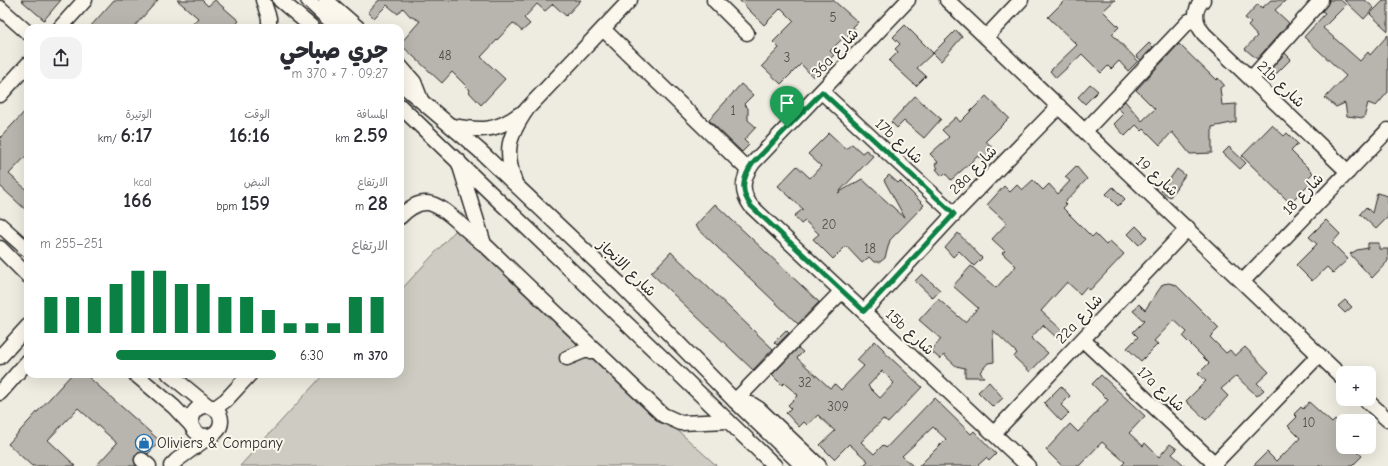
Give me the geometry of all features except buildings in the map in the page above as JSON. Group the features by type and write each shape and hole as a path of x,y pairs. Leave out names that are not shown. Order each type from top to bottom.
{"street":[{"path":"67,24 85,0"},
{"path":"263,0 269,18 269,24"},
{"path":"280,0 303,24"},
{"path":"515,184 509,160 509,144 514,128 527,109 630,0"},
{"path":"714,0 747,33"},
{"name":"36a شارع","path":"743,184 748,170 908,0"},
{"name":"شارع 19","path":"947,0 1188,228 1336,371"},
{"path":"986,37 1021,0"},
{"path":"1085,131 1189,21 1196,18 1197,8 1203,0"},
{"path":"1251,79 1321,0"},
{"path":"306,24 317,3"},
{"path":"317,3 331,24"},
{"path":"317,3 351,24"},
{"path":"0,8 24,29"},
{"name":"21b شارع","path":"1196,18 1204,34 1348,172"},
{"path":"603,29 748,170"},
{"path":"0,95 24,71"},
{"name":"شارع الانجاز","path":"404,71 414,82 422,102"},
{"name":"شارع الانجاز","path":"404,86 452,126 515,184 622,286 735,401 803,466"},
{"name":"17b شارع","path":"822,92 954,214"},
{"name":"28a شارع","path":"864,311 954,214 1059,106"},
{"path":"452,126 488,130 503,125 527,109"},
{"path":"404,110 775,466"},
{"name":"شارع 18","path":"1243,281 1388,130"},
{"path":"458,160 484,244"},
{"name":"15b شارع","path":"743,184 744,192 751,206 994,432 1028,466"},
{"path":"404,213 423,202 439,206 484,244 663,415 681,423 728,421"},
{"path":"0,225 24,246"},
{"name":"22a شارع","path":"994,432 1084,340 1188,228"},
{"path":"0,248 24,272"},
{"path":"735,401 842,291"},
{"path":"0,357 24,330"},
{"path":"574,330 573,345 567,358 584,351 596,351"},
{"name":"17a شارع","path":"1084,340 1213,465"},
{"path":"1213,465 1319,355"},
{"path":"0,393 24,366"},
{"path":"140,378 174,407 200,436 210,436"},
{"path":"174,463 210,436 214,435 222,424 217,407 175,378"},
{"path":"174,463 192,427 192,415 195,411 199,408 217,407 246,378"},
{"path":"735,401 751,404 759,409 820,466"},
{"path":"1373,406 1388,420"},
{"path":"753,446 767,466"}],"shaded area":[{"path":"456,230 717,466 240,466 320,378 404,378 404,287"}],"place":[{"name":"Oliviers & Company","path":"144,443"}],"route":[{"path":"822,92 954,214 864,311 746,200 743,184 748,170 787,127 822,92"}]}
